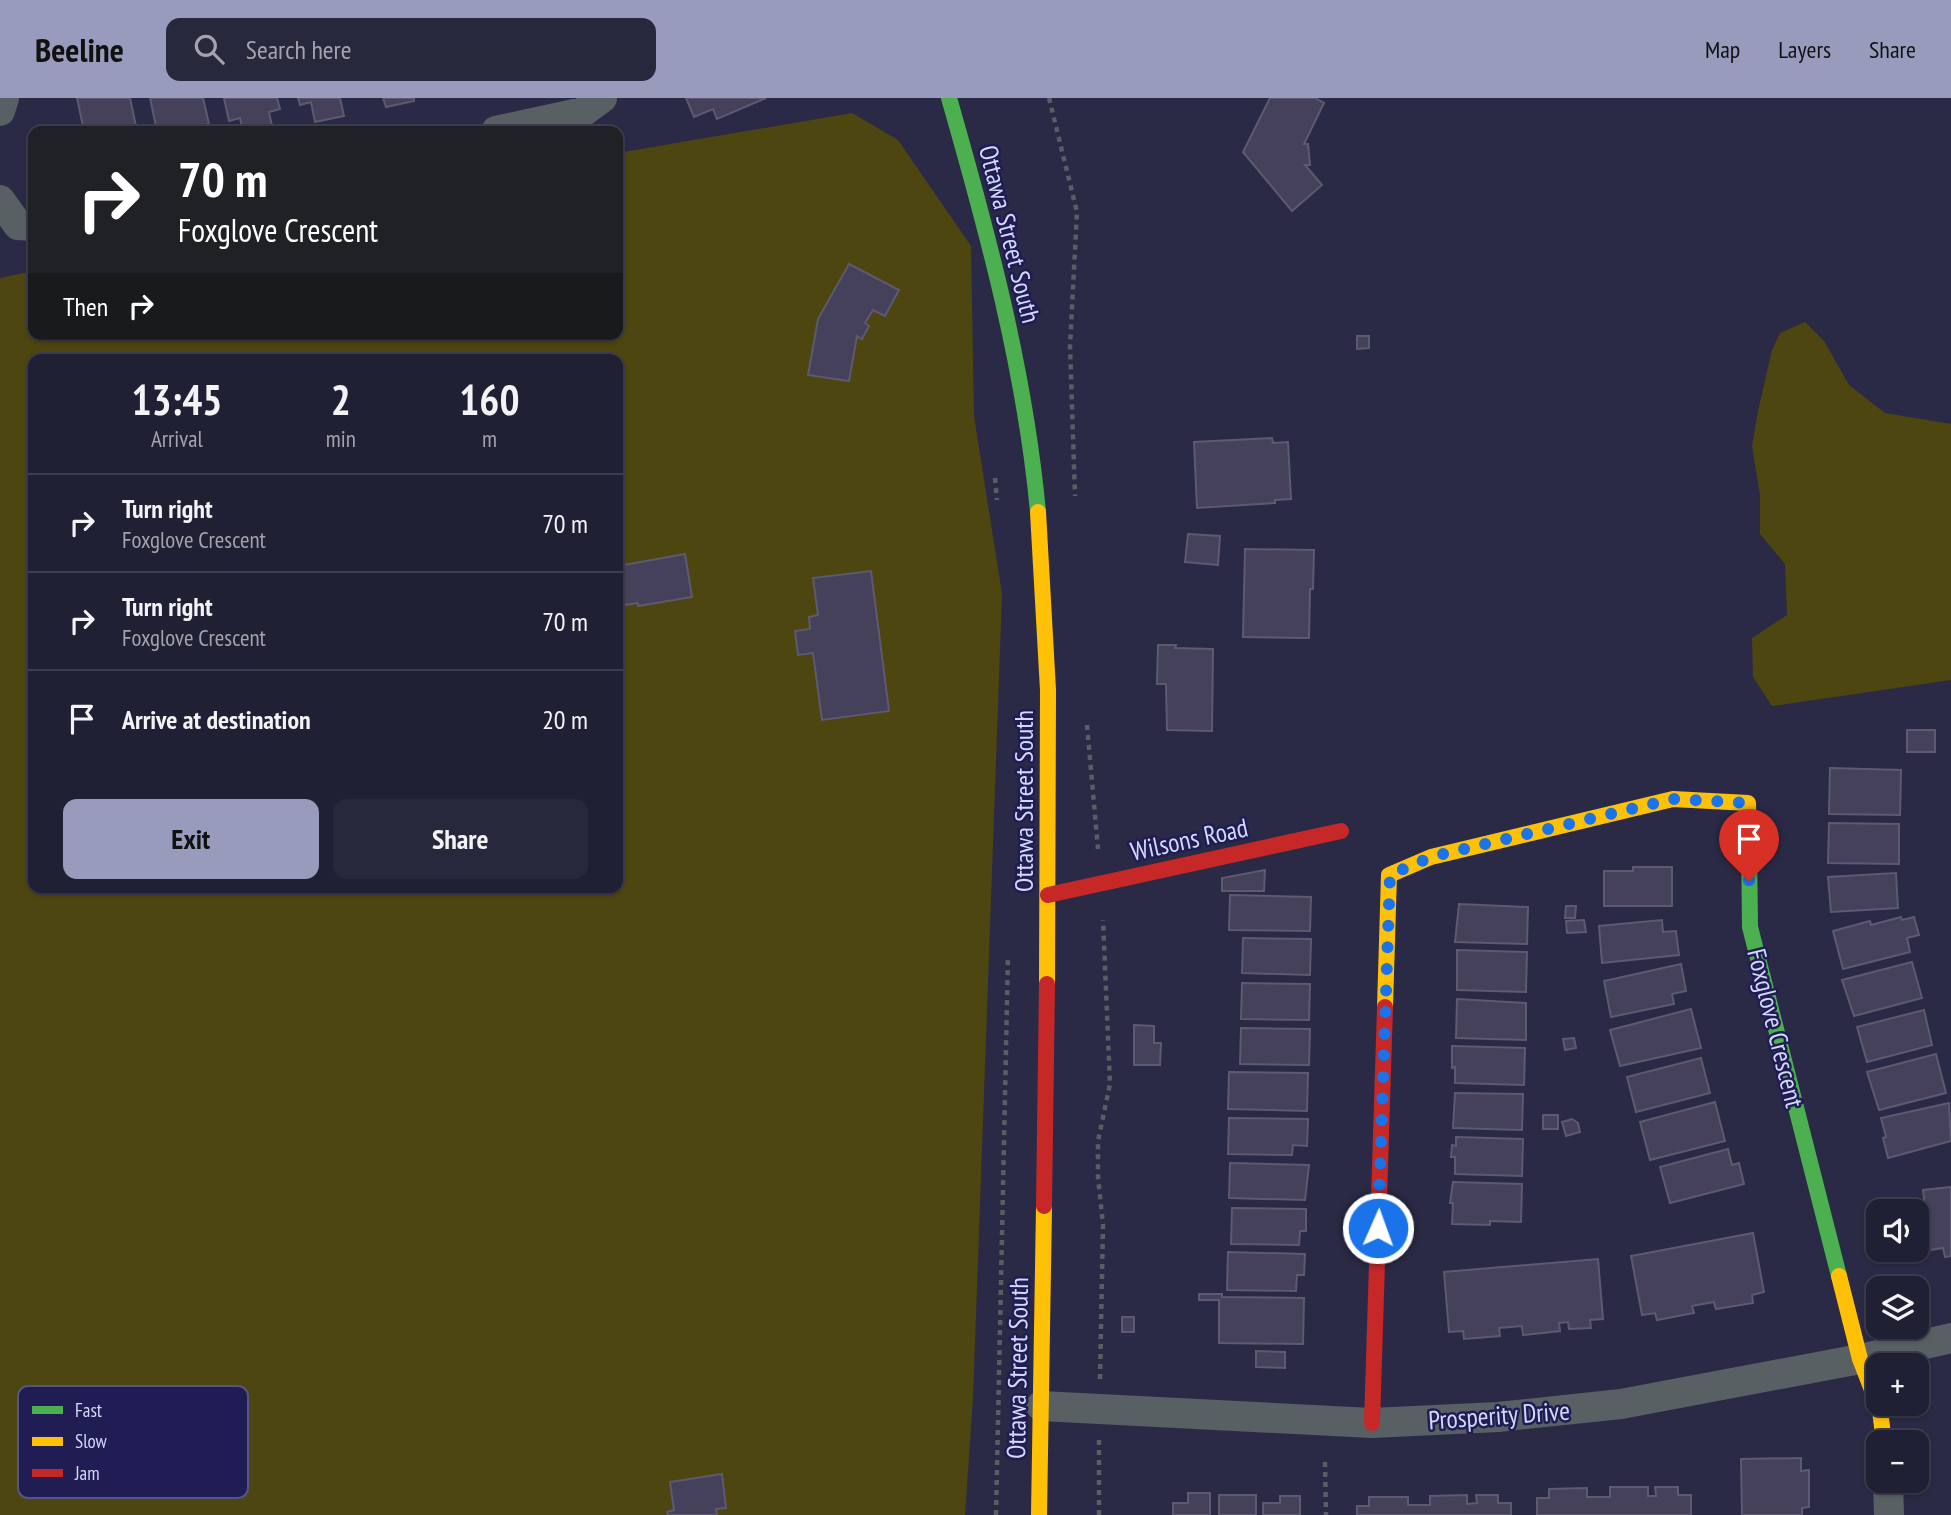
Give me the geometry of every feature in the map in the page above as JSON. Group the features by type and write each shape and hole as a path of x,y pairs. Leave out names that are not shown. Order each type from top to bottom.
{"street":[{"path":"0,111 4,98"},
{"path":"519,126 583,112 602,98"},
{"name":"Ottawa Street South","path":"949,98 1002,290 1027,426 1048,660 1048,895 1039,1515"},
{"path":"0,200 18,225 28,226"},
{"name":"Foxglove Crescent","path":"1372,1423 1390,875 1431,857 1673,799 1748,803 1750,927 1860,1359 1880,1411 1882,1430"},
{"name":"Wilsons Road","path":"1048,895 1340,831"},
{"name":"Prosperity Drive","path":"1041,1406 1372,1423 1498,1418 1621,1404 1860,1359 1951,1338"},
{"path":"1888,1493 1889,1515"}],"path":[{"path":"1049,98 1077,212 1070,346 1075,498"},
{"path":"994,472 999,509"},
{"path":"1086,718 1101,883 1110,1084 1098,1141 1102,1225 1100,1383"},
{"path":"996,1515 1009,943"},
{"path":"1099,1446 1099,1515"},
{"path":"1325,1462 1326,1515"}],"shaded area":[{"path":"852,113 898,140 971,246 974,416 1002,594 973,1398 965,1515 0,1515 0,278 28,272 28,340 623,340 623,152"},
{"path":"1805,322 1824,341 1849,385 1885,413 1951,424 1951,680 1772,706 1753,677 1752,638 1787,615 1785,564 1760,534 1760,495 1752,446 1772,350 1780,333"}],"building":[{"path":"77,98 130,98 136,126 83,126"},
{"path":"150,98 203,98 209,124 156,126"},
{"path":"224,98 277,98 280,109 269,112 272,126 242,126 240,118 229,121"},
{"path":"298,98 340,98 344,116 315,122 311,102 300,105"},
{"path":"383,98 414,98 414,101 386,107"},
{"path":"686,98 766,98 717,119 713,109 694,117"},
{"path":"1270,98 1315,98 1324,103 1304,144 1308,144 1310,165 1305,165 1322,185 1292,211 1243,152"},
{"path":"849,264 899,290 885,316 873,310 865,323 869,326 862,339 857,336 849,381 808,375 818,319"},
{"path":"1357,336 1369,336 1369,348 1357,349"},
{"path":"1272,438 1273,443 1288,442 1291,499 1275,500 1275,503 1197,508 1194,442"},
{"path":"1188,534 1220,536 1218,565 1185,562"},
{"path":"1245,549 1314,550 1309,638 1243,637"},
{"path":"685,554 692,597 638,606 638,603 623,605 623,565"},
{"path":"871,571 889,711 822,720 813,653 798,655 795,631 810,629 809,617 818,615 813,578"},
{"path":"1158,645 1213,649 1212,731 1167,730 1166,684 1157,684"},
{"path":"1907,730 1935,730 1935,752 1907,752"},
{"path":"1830,768 1901,770 1900,815 1829,814"},
{"path":"1829,823 1899,824 1899,864 1828,863"},
{"path":"1633,867 1672,867 1672,906 1604,906 1604,871 1633,871"},
{"path":"1265,870 1264,891 1222,891 1222,878"},
{"path":"1896,873 1898,908 1831,912 1828,877"},
{"path":"1230,895 1311,897 1310,931 1229,930"},
{"path":"1459,904 1528,907 1527,944 1455,942"},
{"path":"1566,906 1576,906 1575,918 1565,918"},
{"path":"1901,917 1902,920 1914,917 1919,935 1907,938 1910,952 1843,969 1833,931 1870,921 1871,925"},
{"path":"1584,920 1586,932 1567,933 1566,921"},
{"path":"1662,920 1663,932 1676,931 1679,955 1602,963 1599,926"},
{"path":"1243,938 1311,939 1310,975 1242,973"},
{"path":"1457,950 1527,952 1526,992 1457,990"},
{"path":"1912,962 1922,998 1854,1016 1842,980"},
{"path":"1681,964 1686,991 1672,994 1674,1004 1611,1017 1604,981"},
{"path":"1242,983 1310,984 1309,1020 1241,1019"},
{"path":"1457,999 1526,1003 1526,1040 1456,1038"},
{"path":"1691,1009 1701,1048 1620,1066 1610,1030"},
{"path":"1924,1010 1932,1045 1867,1062 1857,1027"},
{"path":"1134,1025 1154,1026 1154,1043 1161,1043 1160,1065 1134,1065"},
{"path":"1241,1028 1310,1029 1309,1065 1240,1064"},
{"path":"1574,1038 1576,1048 1565,1050 1563,1039"},
{"path":"1452,1046 1525,1048 1524,1085 1455,1083"},
{"path":"1936,1054 1946,1093 1879,1110 1867,1072"},
{"path":"1701,1058 1710,1093 1636,1112 1627,1077"},
{"path":"1229,1072 1308,1073 1307,1111 1228,1109"},
{"path":"1455,1093 1523,1094 1522,1130 1453,1128"},
{"path":"1715,1102 1725,1141 1650,1160 1640,1122"},
{"path":"1949,1103 1951,1141 1888,1158 1881,1118"},
{"path":"1543,1115 1558,1115 1558,1129 1543,1129"},
{"path":"1229,1118 1308,1119 1307,1146 1293,1145 1292,1155 1228,1154"},
{"path":"1572,1119 1578,1123 1580,1132 1566,1136 1562,1122"},
{"path":"1456,1137 1523,1139 1522,1176 1455,1174 1455,1157 1451,1157 1452,1145 1456,1146"},
{"path":"1728,1149 1732,1165 1739,1163 1744,1184 1670,1203 1660,1167"},
{"path":"1230,1163 1309,1165 1305,1200 1229,1198"},
{"path":"1453,1182 1522,1184 1521,1222 1490,1221 1490,1225 1452,1224 1453,1203 1450,1203"},
{"path":"1951,1187 1951,1256 1945,1257 1943,1248 1930,1250 1929,1199 1924,1199 1923,1190"},
{"path":"1232,1208 1306,1209 1306,1231 1300,1231 1299,1245 1231,1244"},
{"path":"1753,1233 1764,1292 1752,1295 1753,1303 1716,1309 1714,1302 1692,1306 1694,1313 1657,1320 1655,1313 1642,1315 1631,1256"},
{"path":"1228,1252 1305,1254 1304,1275 1297,1275 1296,1291 1227,1290"},
{"path":"1598,1259 1603,1319 1590,1320 1591,1328 1569,1329 1568,1322 1559,1323 1560,1331 1523,1335 1522,1326 1499,1328 1500,1336 1464,1339 1463,1331 1449,1332 1444,1272"},
{"path":"1199,1294 1222,1294 1222,1297 1304,1298 1303,1344 1219,1343 1219,1300 1199,1300"},
{"path":"1122,1317 1134,1317 1134,1332 1122,1332"},
{"path":"1256,1351 1285,1352 1285,1368 1256,1367"},
{"path":"1801,1458 1801,1471 1809,1470 1809,1507 1802,1508 1802,1515 1742,1515 1741,1459"},
{"path":"722,1474 726,1508 716,1509 717,1515 668,1515 667,1512 674,1510 670,1482"},
{"path":"1610,1487 1648,1487 1648,1496 1656,1496 1655,1487 1678,1487 1678,1495 1691,1495 1691,1515 1537,1515 1537,1498 1549,1498 1549,1489 1587,1488 1587,1497 1610,1497"},
{"path":"1188,1493 1210,1493 1210,1515 1173,1515 1173,1503 1188,1503"},
{"path":"1219,1495 1256,1495 1256,1515 1219,1515"},
{"path":"1467,1495 1467,1504 1477,1503 1476,1495 1498,1495 1498,1503 1511,1503 1511,1515 1357,1515 1357,1506 1369,1506 1369,1497 1408,1497 1408,1505 1430,1505 1430,1496"},
{"path":"1280,1496 1300,1496 1300,1515 1263,1515 1263,1503 1280,1503"}],"traffic: fast":[{"path":"949,98 1003,303 1024,407 1038,512"},
{"path":"1749,842 1750,927 1839,1276"}],"traffic: slow":[{"path":"1038,512 1048,690 1047,984"},
{"path":"1385,1007 1389,875 1431,857 1673,799 1748,803 1749,842"},
{"path":"1039,1515 1044,1206"},
{"path":"1839,1276 1860,1359 1880,1411 1882,1430"}],"traffic: jam":[{"path":"1048,895 1341,831"},
{"path":"1044,1206 1047,984"},
{"path":"1372,1423 1385,1007"}],"route":[{"path":"1378,1228 1390,875 1431,857 1673,799 1748,803 1749,881"}]}
